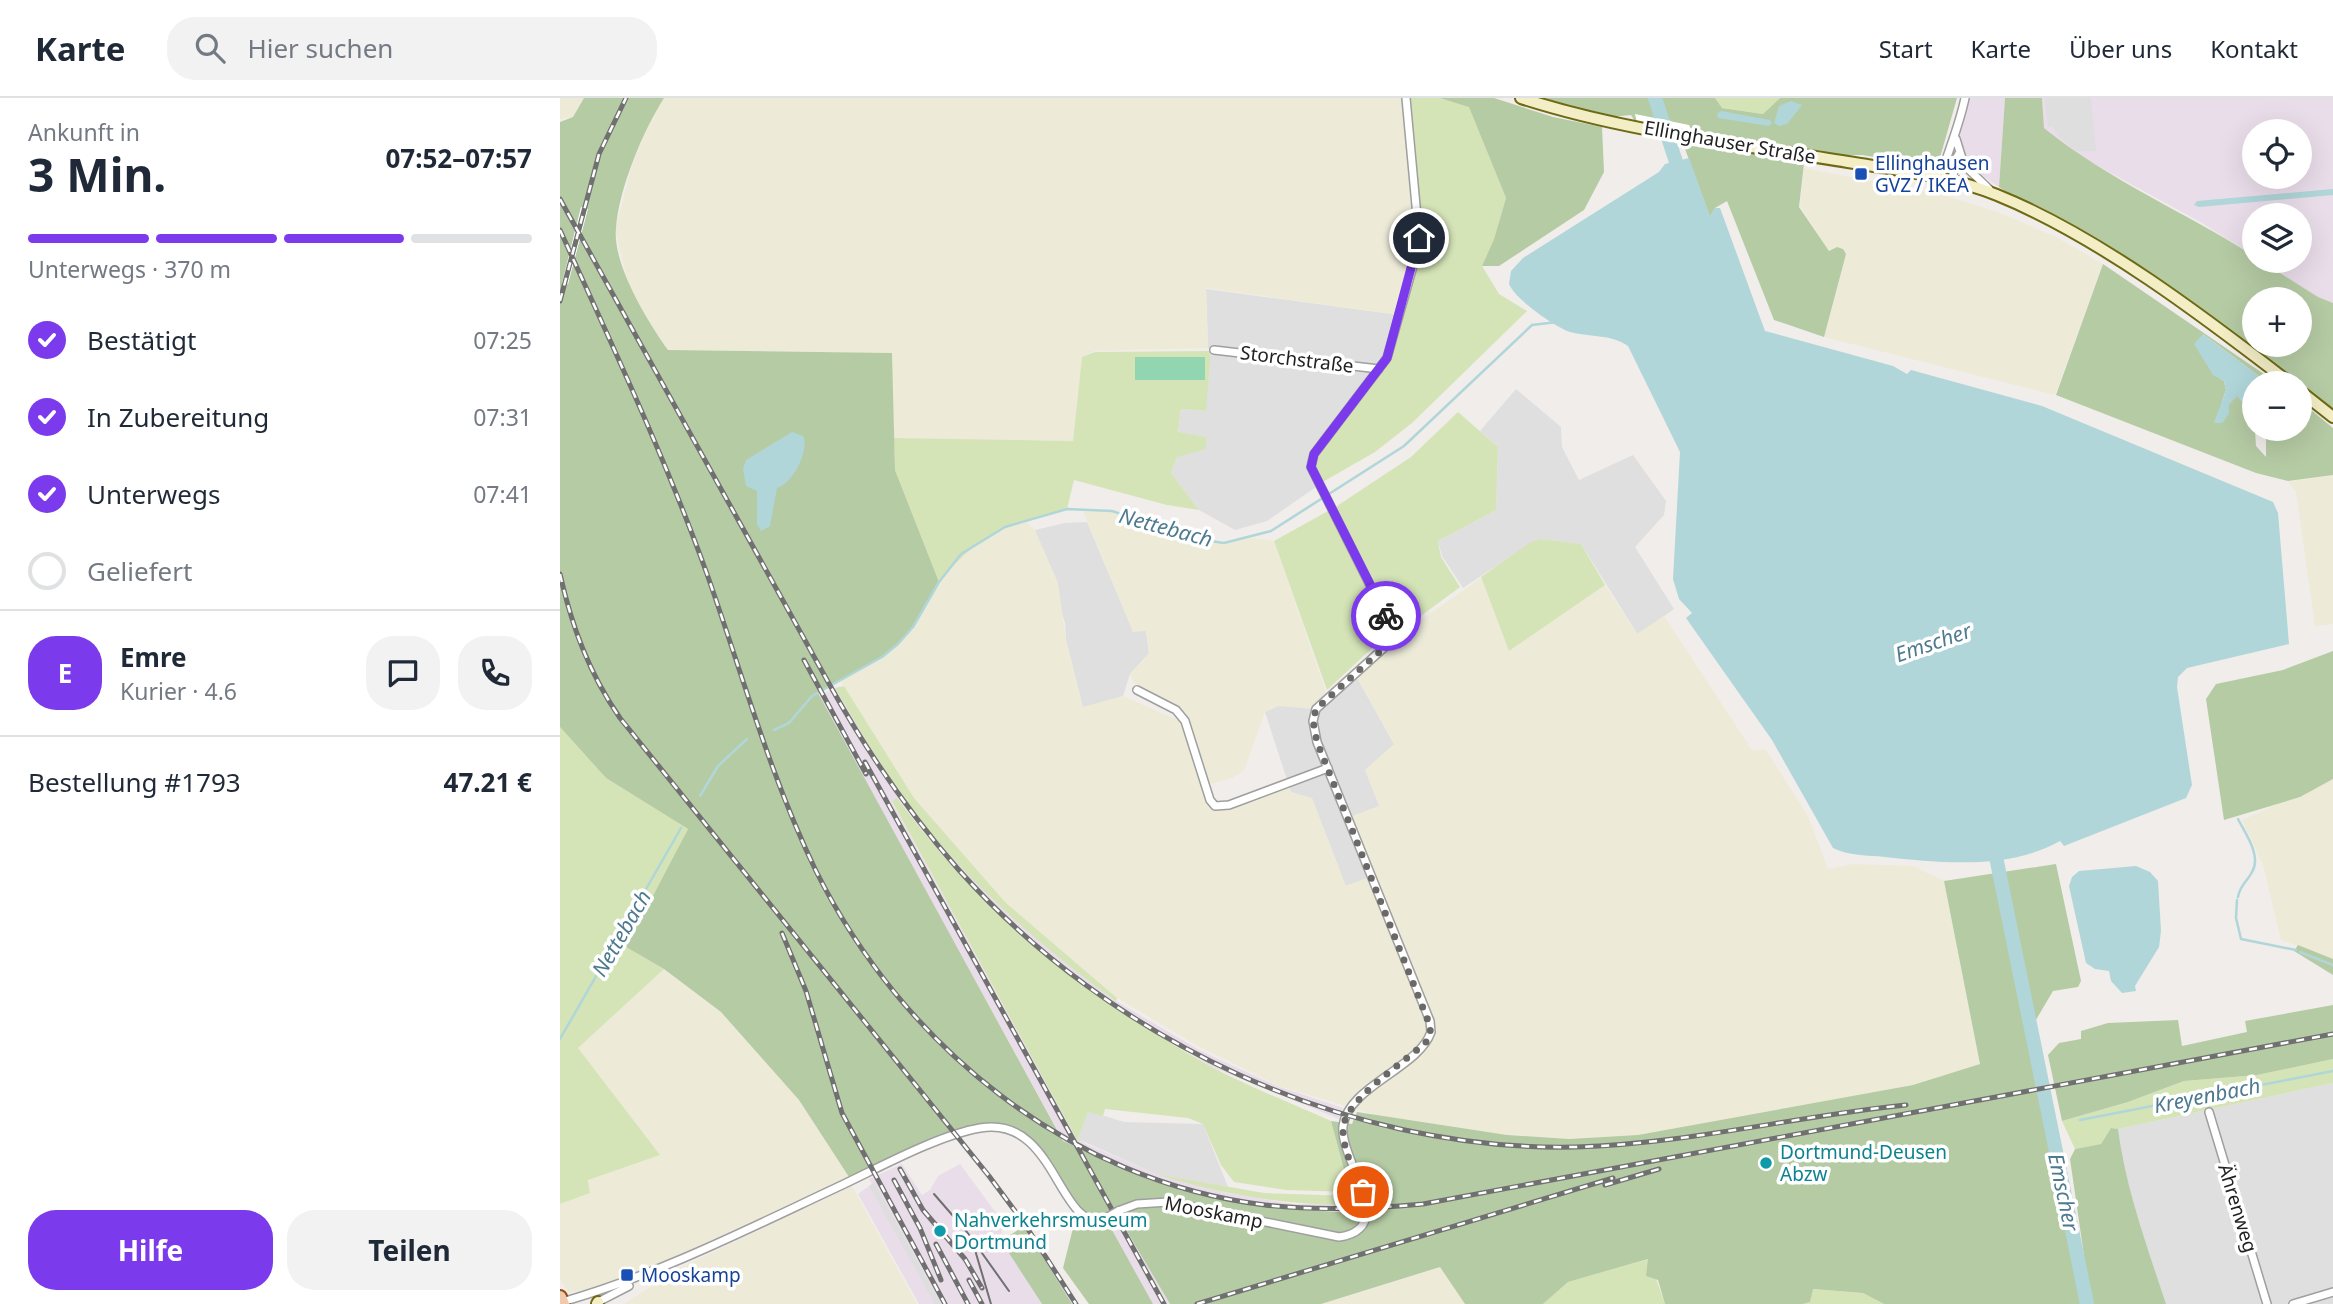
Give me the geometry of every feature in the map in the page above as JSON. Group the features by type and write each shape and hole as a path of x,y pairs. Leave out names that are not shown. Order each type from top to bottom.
{"main road":[{"name":"Ellinghauser Straße","path":"1521,98 1637,125 1945,181 1995,194 2064,228 2116,259 2273,371"},
{"path":"2312,400 2333,416"}],"street":[{"path":"1137,690 1176,710 1185,721 1210,800 1215,806 1229,805 1328,768 1314,732 1316,709 1396,637 1328,506 1311,467 1314,454 1379,369 1390,349 1419,238 1405,98"},
{"name":"Ellinghauser Straße","path":"1965,98 1956,139 1959,151 1969,173 1995,194"},
{"name":"Ellinghauser Straße","path":"1945,181 1949,147 1956,139"},
{"name":"Ellinghauser Straße","path":"1945,181 1959,151"},
{"name":"Storchstraße","path":"1214,350 1379,369"},
{"name":"Mooskamp","path":"596,1303 638,1279 868,1173 955,1135 983,1127 1002,1127 1022,1135 1042,1155 1077,1212 1093,1221 1137,1204 1168,1202 1339,1237 1355,1233 1363,1226 1367,1211 1365,1197 1345,1145 1345,1119 1358,1101 1419,1049 1431,1032 1430,1021 1328,768"},
{"name":"Ährenweg","path":"2209,1112 2267,1304"},
{"name":"Mooskamp","path":"561,1302 638,1279"},
{"path":"2293,1304 2333,1292"}],"shaded area":[{"path":"560,98 584,98 573,117 560,119"},
{"path":"664,98 1405,98 1419,238 1399,315 1206,288 1208,348 1095,351 1082,357 1073,441 894,438 891,353 668,350 650,325 628,283 615,230 632,165 651,119"},
{"path":"1967,98 2005,98 1999,187 1965,164 1958,138"},
{"path":"2042,98 2333,98 2333,303 2312,293 2312,287 2302,287 2280,273 2312,273 2312,203 2242,203 2242,248 2202,223 2076,154 2044,128"},
{"path":"2045,98 2091,98 2096,151 2076,151 2057,135 2053,126 2048,127"},
{"path":"1804,168 1943,195 1998,212 2056,237 2103,264 2055,395 1824,337 1846,254 1829,252 1800,206"},
{"path":"1206,289 1399,315 1390,349 1315,479 1316,487 1267,521 1235,530 1199,510 1171,473 1177,457 1205,437 1178,433 1181,409 1205,411 1211,351 1208,348"},
{"path":"1516,389 1561,427 1562,447 1579,480 1633,455 1666,501 1664,515 1635,547 1674,609 1638,635 1581,544 1540,539 1463,588 1442,556 1438,541 1496,510 1498,447 1480,431"},
{"path":"2333,475 2333,624 2315,626 2296,492 2288,482"},
{"path":"1082,509 1112,511 1197,539 1224,543 1250,538 1274,541 1328,698 1316,709 1278,706 1265,712 1244,771 1232,778 1210,784 1186,713 1133,682 1130,674 1149,653 1146,631 1133,632"},
{"path":"1024,520 1035,530 1058,583 1066,640 1083,707 1123,696 1182,722 1210,803 1215,808 1288,785 1291,792 1312,798 1346,886 1372,876 1347,818 1379,806 1365,770 1394,744 1355,674 1396,637 1481,578 1509,651 1605,585 1637,634 1664,616 1752,750 1766,750 1808,816 1828,869 1852,864 1913,866 1944,881 1980,1064 1913,1085 1707,1124 1638,1135 1569,1139 1507,1135 1376,1115 1279,1086 1194,1044 1117,998 1005,902 914,798 840,680 882,657 961,554 1005,527"},
{"path":"1087,522 1133,631 1146,631 1149,653 1130,674 1123,696 1083,708 1066,640 1065,623 1035,530 1065,523"},
{"path":"1355,674 1394,744 1379,806 1372,877 1345,886 1312,799 1291,792 1265,712 1278,706 1312,706"},
{"path":"835,688 899,791 923,823 993,900 1057,956 1116,1001 1201,1051 1277,1086 1343,1108 1339,1119 1212,1067 1087,989 1018,933 949,863 898,799 892,802 1077,1140 1156,1174 1227,1193 1293,1204 1362,1205 1349,1213 1252,1205 1180,1190 1083,1152 1170,1304 1153,1304 819,696"},
{"path":"2333,779 2333,959 2281,940 2263,865 2242,820"},
{"path":"664,969 721,1012 799,1100 849,1177 649,1269 588,1290 568,1292 560,1279 560,1204 590,1193 578,1048"},
{"path":"2333,1083 2333,1304 2166,1304 2136,1215 2118,1129"},
{"path":"1088,1111 1124,1122 1203,1124 1228,1187 1156,1174 1078,1139"},
{"path":"960,1137 1016,1209 1077,1304 1072,1304 1024,1226 956,1139"},
{"name":"Nahverkehrsmuseum Dortmund","path":"902,1164 922,1195 930,1190 938,1176 960,1164 1002,1221 1001,1241 1042,1304 919,1304 858,1194 872,1184 869,1179"},
{"path":"874,1183 941,1304 935,1304 869,1186"},
{"path":"852,1186 917,1304 624,1304 684,1266"},
{"path":"1440,1267 1465,1304 1321,1304"}],"green space":[{"path":"584,98 664,98 633,160 618,212 616,242 625,275 633,292 668,350 892,353 895,470 939,582 915,623 897,645 818,693 1063,1141 1145,1178 1180,1190 1252,1205 1349,1213 1350,1192 1331,1121 1352,1124 1357,1112 1507,1135 1569,1139 1638,1135 1913,1085 1980,1064 1944,881 2056,864 2081,981 2078,987 2053,991 2030,1030 2048,1137 2083,1304 1884,1304 1863,1293 1813,1289 1810,1302 1803,1304 1665,1304 1658,1280 1646,1276 1648,1259 1568,1282 1543,1304 1465,1304 1440,1267 1321,1304 1170,1304 1118,1216 1106,1219 1153,1304 1089,1304 1063,1268 1077,1212 1037,1149 1015,1129 995,1123 966,1128 849,1177 799,1100 721,1012 664,969 626,947 688,829 606,778 560,727 560,122 573,117"},
{"path":"1406,98 1440,98 1469,106 1506,198 1494,239 1482,266 1499,294 1527,311 1412,423 1375,452 1321,483 1315,479 1314,454 1387,358 1417,252"},
{"path":"1440,98 1494,98 1553,117 1602,127 1604,172 1584,210 1499,266 1482,266 1494,239 1506,198 1469,107"},
{"path":"1524,98 1715,98 1722,108 1763,114 1780,98 1957,98 1939,161 1934,166 1862,155 1805,155 1799,207 1829,251 1837,247 1843,249 1846,254 1824,337 1774,320 1727,201 1715,208 1710,217 1677,127 1637,125 1631,115 1601,118"},
{"path":"1715,98 1780,98 1763,114 1723,108 1718,106"},
{"path":"2005,98 2042,98 2044,128 2120,180 2242,249 2242,273 2280,273 2302,287 2242,287 2242,347 1999,187"},
{"path":"2103,264 2259,371 2252,371 2203,334 2209,367 2224,381 2226,390 2222,401 2229,404 2237,395 2242,401 2242,441 2256,441 2256,446 2266,457 2266,441 2312,441 2312,411 2333,428 2333,475 2288,481 2256,473 2056,395"},
{"path":"2312,293 2333,303 2333,417 2312,400 2312,371 2274,371 2255,357 2312,357"},
{"path":"1211,351 1206,411 1181,409 1178,432 1206,437 1206,449 1177,457 1171,473 1199,510 1167,505 1074,480 1067,509 996,533 967,552 939,582 895,470 894,438 1073,441 1082,357 1095,352"},
{"path":"1135,357 1205,357 1205,380 1135,380"},
{"path":"1458,412 1498,447 1496,510 1438,541 1441,557 1460,587 1406,627 1397,625 1327,690 1274,541 1337,506 1411,457"},
{"path":"1540,539 1581,544 1605,585 1509,651 1481,577 1529,543"},
{"path":"2333,651 2333,779 2300,797 2224,820 2206,699 2216,684 2283,670"},
{"path":"844,686 914,798 1005,902 1117,998 1116,1001 1027,931 946,851 899,792 874,753 835,688"},
{"path":"560,727 606,778 688,829 626,947 664,969 578,1048 660,1155 588,1180 590,1193 560,1204"},
{"path":"897,798 929,839 1000,915 1079,981 1165,1040 1210,1066 1331,1121 1350,1192 1286,1190 1234,1182 1221,1165 1203,1124 1188,1118 1105,1109 1103,1116 1088,1112 1078,1139 1085,1143 1077,1140 892,801"},
{"path":"2298,945 2333,959 2333,975 2294,951"},
{"path":"2333,1005 2333,1059 2257,1075 2184,1081 2128,1102 2062,1121 2048,1055 2059,1043 2081,1039 2081,1031 2108,1023 2178,1020 2182,1046 2247,1032 2245,1021"},
{"path":"2333,1059 2333,1083 2118,1129 2111,1128 2101,1144 2075,1149 2062,1121 2128,1102 2184,1081 2257,1075"},
{"path":"2111,1128 2118,1129 2132,1196 2166,1304 2091,1304 2070,1159 2075,1149 2101,1144"},
{"path":"1156,1174 1264,1193 1350,1196 1349,1205 1251,1197"},
{"path":"1024,1226 1072,1304 1042,1304 1001,1241"},
{"path":"1649,1259 1665,1304 1543,1304 1568,1282"},
{"path":"1812,1289 1863,1293 1884,1304 1803,1304 1810,1302"}],"water":[{"path":"1791,101 1802,105 1787,124 1779,126 1774,123 1779,106"},
{"path":"1721,111 1770,120 1772,123 1769,126 1718,118 1717,114"},
{"path":"1689,158 1710,216 1715,208 1720,208 1765,331 1893,366 1907,374 1911,370 2042,406 2273,502 2278,513 2289,644 2187,668 2178,677 2177,687 2192,785 2186,798 2064,846 2060,841 2019,857 1974,862 1929,861 1852,854 1833,848 1772,740 1686,618 1692,613 1679,599 1673,579 1680,452 1628,346 1615,339 1577,334 1563,329 1527,305 1509,284 1511,271 1523,258 1659,172 1665,164"},
{"path":"2333,189 2333,195 2199,207 2194,205 2197,201"},
{"path":"2203,334 2252,371 2242,371 2242,402 2237,396 2229,404 2229,414 2222,423 2214,423 2226,390 2224,381 2213,375 2194,344"},
{"path":"792,432 803,436 805,442 802,458 794,474 777,488 770,526 761,531 757,524 757,491 746,486 743,469 746,460"},
{"path":"2136,866 2150,872 2158,881 2161,931 2159,947 2135,986 2136,991 2122,993 2111,981 2109,971 2095,969 2086,963 2069,886 2072,877 2079,871"}],"pier":[{"path":"1635,114 1689,125 1700,147 1640,136"},
{"path":"581,207 588,209 568,284 562,283"}],"waterway":[{"name":"Emscher","path":"1655,98 1681,177"},
{"name":"Nettebach","path":"774,730 789,723 812,696 882,657 898,644 913,627 939,582 961,554 1005,527 1067,509 1112,511 1197,539 1224,543 1271,531 1404,446 1532,325 1557,322"},
{"name":"Nettebach","path":"700,796 718,766 747,739"},
{"path":"2238,819 2254,852 2255,866 2238,897"},
{"name":"Nettebach","path":"560,1039 681,828"},
{"name":"Emscher","path":"1993,842 2087,1304"},
{"path":"2237,900 2236,918 2241,939 2296,950"},
{"path":"2300,952 2333,965"},
{"name":"Kreyenbach","path":"2080,1120 2333,1071"}],"tram line":[{"path":"934,1194 967,1232 1009,1291"},
{"path":"975,1250 991,1304"}],"railway":[{"path":"560,301 599,154 626,98"},
{"path":"560,199 832,689 875,759 906,804 958,869 1019,930 1086,985 1159,1033 1237,1074 1319,1106 1403,1130 1489,1144 1576,1147 1618,1145 1906,1105"},
{"path":"560,230 637,400 691,530 784,798 816,871 852,934 895,993 944,1047 999,1094 1059,1135 1124,1167 1193,1191 1265,1205 1344,1209 1423,1204 2333,1034"},
{"path":"560,574 583,649 599,684 620,718 989,1176 1024,1223 1076,1304"},
{"path":"804,660 866,774"},
{"path":"865,762 1164,1304"},
{"path":"782,933 806,991 842,1113 945,1304"},
{"path":"900,1169 923,1210 965,1259 982,1288"},
{"path":"1605,1185 1659,1169"},
{"path":"1197,1304 1613,1178"},
{"path":"894,1180 920,1228 941,1280"},
{"path":"936,1244 968,1304"},
{"path":"969,1280 982,1304"}],"way so far":[{"path":"1363,1192 1345,1145 1345,1119 1358,1101 1427,1041 1431,1028 1317,742 1313,721 1316,709 1396,637 1386,616"}],"place":[{"name":"Ellinghausen GVZ / IKEA","path":"1861,174"},
{"name":"Dortmund-Deusen Abzw","path":"1766,1163"},
{"name":"Nahverkehrsmuseum Dortmund","path":"940,1231"},
{"name":"Mooskamp","path":"627,1275"}],"route":[{"path":"1386,616 1328,506 1311,467 1314,454 1387,358 1419,238"}]}
